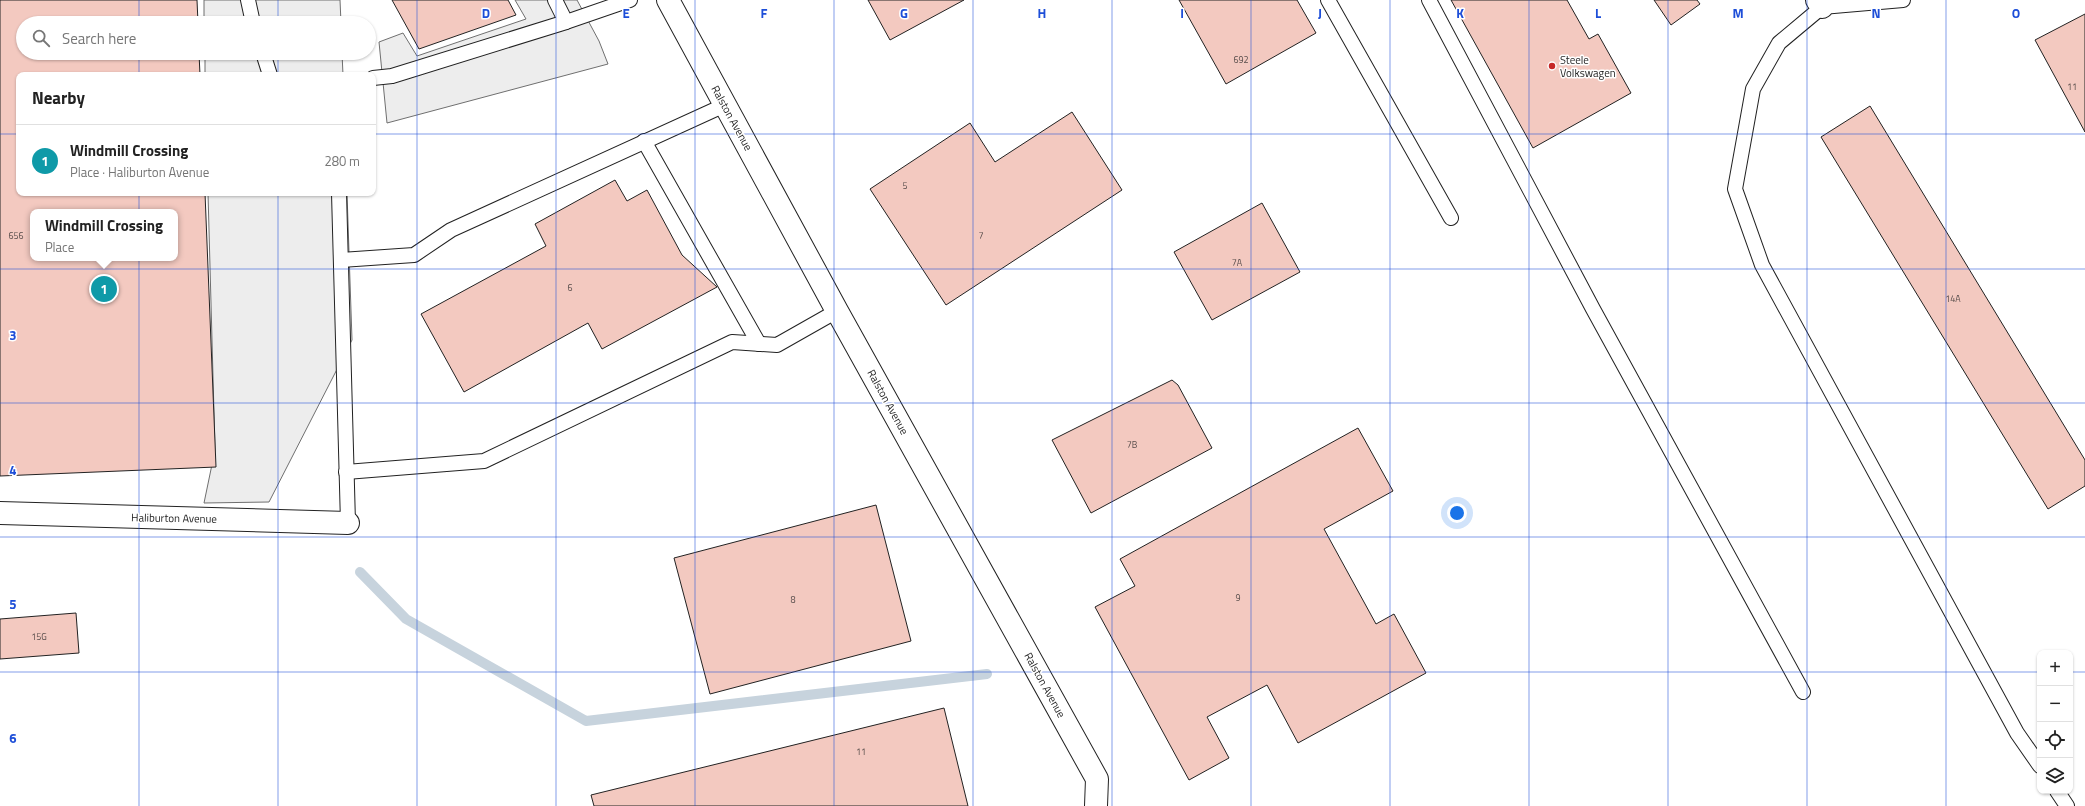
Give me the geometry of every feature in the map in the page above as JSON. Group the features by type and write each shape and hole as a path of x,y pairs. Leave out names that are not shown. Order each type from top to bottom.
{"street":[{"name":"Ralston Avenue","path":"668,0 837,311 1097,779 1096,806"},
{"name":"Haliburton Avenue","path":"0,514 348,523"}],"lane":[{"path":"248,0 251,16"},
{"path":"555,0 566,22"},
{"path":"376,78 392,76 566,22 630,0"},
{"path":"1328,0 1451,218"},
{"path":"1429,0 1593,309 1803,692"},
{"path":"1903,0 1820,4 1779,43 1753,90 1736,189 1762,264 2017,733 2037,762"},
{"path":"265,60 269,72"},
{"path":"341,260 414,255 451,230 725,104"},
{"path":"644,141 760,344"},
{"path":"339,196 348,523"},
{"path":"346,472 484,461 732,342 777,345 837,311"},
{"path":"2059,794 2067,806"}],"shaded area":[{"path":"204,0 340,0 341,16 204,16"},
{"path":"515,0 577,0 599,41 608,64 387,123 379,42 403,33 417,56 526,19"},
{"path":"205,60 342,60 343,72 205,72"},
{"path":"208,196 347,196 352,340 269,502 204,503 215,450"}],"building":[{"path":"0,0 197,0 198,16 16,16 16,60 199,60 200,72 16,72 16,196 205,196 216,467 0,476"},
{"path":"392,0 508,0 516,15 419,49"},
{"path":"868,0 964,0 890,40"},
{"path":"1179,0 1297,0 1316,33 1226,84"},
{"name":"Steele Volkswagen","path":"1451,0 1567,0 1589,39 1598,34 1631,93 1533,148"},
{"path":"1654,0 1697,0 1700,4 1671,25"},
{"path":"2085,14 2085,132 2035,40"},
{"path":"1870,106 2085,460 2085,486 2048,509 1821,137"},
{"path":"1072,112 1122,190 946,305 870,189 970,123 995,162"},
{"path":"615,180 627,201 647,190 682,255 717,287 602,349 588,323 464,392 421,314 546,246 535,224"},
{"path":"1262,203 1300,272 1212,320 1174,252"},
{"path":"1172,380 1178,385 1212,448 1091,513 1052,440"},
{"path":"1358,428 1393,491 1324,529 1376,624 1394,614 1426,673 1298,743 1267,685 1207,717 1229,758 1189,780 1095,607 1135,586 1120,559"},
{"path":"876,505 911,641 710,694 674,558"},
{"path":"76,613 79,653 0,659 0,619"},
{"path":"944,708 968,806 594,806 591,795"}],"waterway":[{"path":"360,572 406,619 586,721 987,674"}],"place":[{"name":"Steele Volkswagen","path":"1552,66"},
{"name":"Windmill Crossing","path":"104,289"}]}
